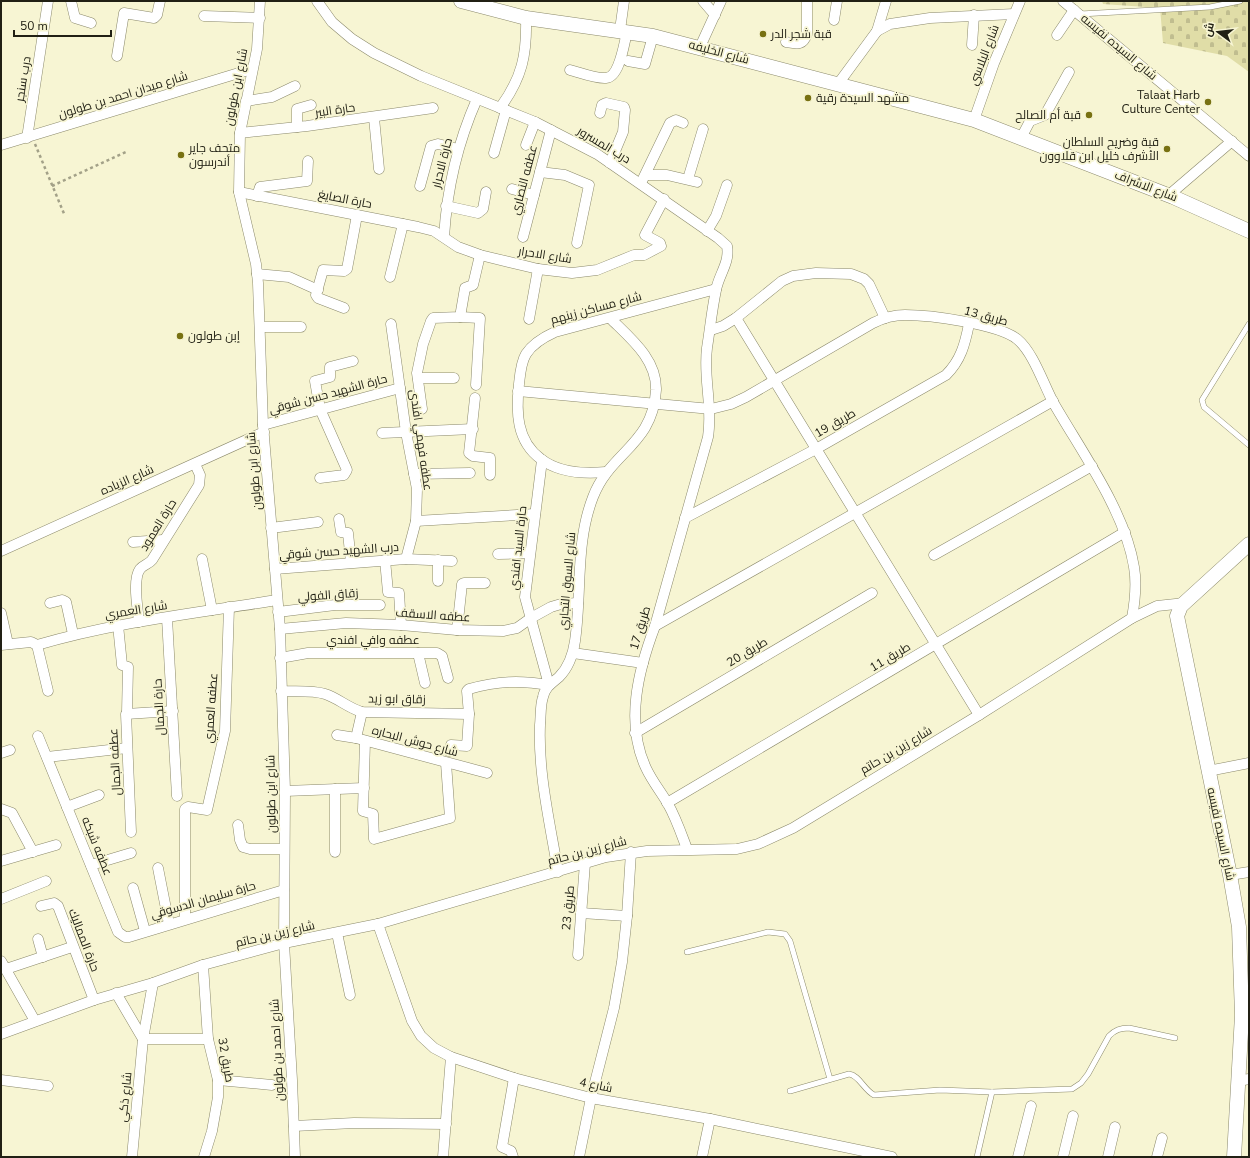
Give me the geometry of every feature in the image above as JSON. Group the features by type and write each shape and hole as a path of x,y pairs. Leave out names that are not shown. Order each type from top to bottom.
{"street":[{"name":"درب سنجر","path":"30,137 48,1"},
{"path":"71,1 75,18 91,23"},
{"path":"117,56 124,13 152,19 157,15 160,1"},
{"name":"شارع ابن طولون","path":"260,1 257,48 240,133 239,192 257,274 263,428 280,629 284,791 284,943"},
{"name":"درب المسرور","path":"317,1 332,22 352,39 374,53 421,76 535,122 644,179 664,199 727,246 727,262 716,289 707,349 706,368 711,409"},
{"name":"شارع الخليفه","path":"461,1 526,18 653,36 700,47 974,120"},
{"path":"570,70 606,78 614,74 618,67 623,31 624,1"},
{"path":"704,1 714,15"},
{"path":"700,47 721,1"},
{"path":"786,42 798,44 802,43 806,39 807,1"},
{"path":"834,20 837,1"},
{"path":"838,84 877,31 886,1"},
{"name":"شارع البلاسي","path":"974,120 994,63 1020,1"},
{"name":"شارع السيده نفيسه","path":"1063,1 1249,156"},
{"path":"1057,35 1076,12"},
{"path":"877,31 890,24 930,18 1014,14"},
{"path":"972,45 974,15"},
{"path":"204,16 260,18"},
{"path":"494,153 503,109 520,74 525,55 526,18"},
{"path":"628,61 644,64 653,36"},
{"name":"شارع ميدان احمد بن طولون","path":"1,145 252,69"},
{"path":"1021,138 1030,121 1045,115 1069,72"},
{"path":"246,102 272,97 295,86"},
{"name":"حارة الاحرار","path":"444,237 446,206 458,148 466,124 477,99"},
{"path":"600,113 602,105 606,103 624,107 625,110 621,137 610,162"},
{"path":"297,127 298,109 311,105"},
{"name":"حارة البير","path":"240,133 374,118 433,108"},
{"path":"374,118 378,169"},
{"path":"644,179 670,123 676,120 683,123"},
{"name":"شارع الاشراف","path":"974,120 1169,195 1249,231"},
{"path":"526,145 535,122"},
{"path":"644,179 668,175 693,180 703,129"},
{"name":"عطفه النصاري","path":"523,237 551,130"},
{"path":"1169,195 1232,141"},
{"path":"420,186 431,146 438,144 458,148"},
{"path":"257,196 260,187 307,181 308,161"},
{"path":"540,172 564,175 589,185 577,243"},
{"path":"707,230 716,216 727,185"},
{"path":"512,189 534,195"},
{"name":"حارة الصايغ","path":"239,192 403,224 430,230 444,237"},
{"path":"446,206 478,213 483,209 486,192"},
{"name":"شارع الاحرار","path":"444,237 458,247 480,255 538,269 572,273 597,270 634,255 644,255 661,246 660,243 645,235 664,199"},
{"path":"344,308 318,298 316,295 324,270 344,271 347,269 357,215"},
{"path":"390,277 403,224"},
{"path":"460,317 465,288 473,285 480,255"},
{"path":"529,319 538,269"},
{"path":"711,330 723,326 736,318 782,281 798,275 816,273 851,274 864,279 885,318"},
{"path":"257,274 289,277 318,290"},
{"name":"شارع مساكن زينهم","path":"606,472 573,471 542,460 526,442 520,430 517,418 518,391 522,366 526,355 539,341 555,332 716,289"},
{"name":"طريق 13","path":"711,409 730,404 775,382 866,327 885,318 905,315 969,324 1003,332 1017,340 1028,352 1053,402 1092,466 1125,532 1134,567 1136,584 1132,618"},
{"path":"422,409 417,373 423,344 432,319 478,316 480,318 476,385"},
{"name":"شارع السوق التجاري","path":"558,872 539,748 542,700 549,685 564,671 573,653 578,624 579,571 584,531 593,497 606,472 645,430 651,418 654,403 655,381 648,360 640,348 610,318"},
{"path":"736,318 979,715"},
{"name":"عطفه فهمي افندى","path":"391,324 406,432 417,489 416,521 406,559"},
{"name":"طريق 19","path":"685,518 816,449 946,374 955,366 960,357 969,324"},
{"path":"260,327 301,327"},
{"path":"320,478 344,475 347,470 320,409 315,381 329,378 330,367 353,361"},
{"path":"418,378 454,378"},
{"name":"حارة الشهيد حسن شوقي","path":"263,428 320,409 400,388"},
{"path":"518,391 711,409"},
{"path":"475,398 473,429 469,453 473,456 490,458 490,475"},
{"path":"655,626 1053,402"},
{"name":"طريق 17","path":"687,849 678,822 646,769 639,752 635,733 635,709 643,663 655,626 708,437 711,409"},
{"name":"شارع الزياده","path":"1,551 195,464 263,428"},
{"path":"382,433 473,429"},
{"name":"حارة السيد افندي","path":"542,460 525,597 549,685"},
{"name":"حارة العمود","path":"139,622 136,584 137,575 140,568 152,560 163,540 199,485 200,475 195,464"},
{"path":"934,555 1092,466"},
{"path":"414,474 470,473"},
{"path":"416,521 535,514"},
{"path":"339,519 341,532 348,533 351,562"},
{"path":"271,528 318,522"},
{"name":"طريق 11","path":"667,803 1125,532"},
{"path":"133,542 163,540"},
{"name":"شارع السيده نفيسه","path":"1234,1157 1244,1080 1245,978 1239,927 1230,875 1177,622 1178,611 1185,603 1249,544"},
{"path":"498,554 530,553"},
{"path":"202,559 212,610"},
{"name":"درب الشهيد حسن شوقي","path":"275,569 406,559 452,562"},
{"path":"385,560 388,592 399,592 401,625"},
{"path":"438,560 438,581"},
{"path":"456,630 462,584 485,583"},
{"name":"طريق 20","path":"635,733 872,593"},
{"path":"50,603 62,600 66,602 73,634"},
{"name":"شارع العمري","path":"4,645 16,645 31,642 37,645 73,634 118,625 277,600"},
{"name":"عطفه الاسقف","path":"280,629 346,623 401,625 456,630 510,630 517,628 531,618 561,604 578,603"},
{"name":"شارع زين بن حاتم","path":"1,1034 94,1000 153,983 204,965 284,943 378,924 585,863 631,852 687,849 737,849 775,838 979,715 1132,618 1157,606 1185,603"},
{"name":"زقاق الفولي","path":"278,612 335,605 380,605"},
{"name":"عطفه العمري","path":"185,919 185,809 188,807 206,810 220,755 225,717 229,608"},
{"path":"1,613 4,645"},
{"name":"حارة الجمال","path":"167,618 177,796"},
{"path":"118,625 122,665 127,666 129,679 127,713"},
{"path":"37,645 48,691"},
{"name":"عطفه وافي افندي","path":"280,658 308,653 440,654 448,678"},
{"path":"418,653 425,683"},
{"path":"573,653 643,663"},
{"path":"449,751 451,745 467,746 469,714 467,690 494,682 523,681 549,685"},
{"name":"زقاق ابو زيد","path":"281,692 316,692 326,694 352,709 362,712 469,714"},
{"name":"عطفه الجمال","path":"131,832 127,713 173,711"},
{"path":"362,712 361,740 364,788 363,812 373,814 374,839 450,818 446,763"},
{"name":"شارع حوش البحاره","path":"337,735 487,773"},
{"name":"عطفه شبكه","path":"38,736 118,932 125,937 129,937"},
{"path":"47,757 127,748"},
{"path":"1208,772 1249,763"},
{"path":"284,791 364,788"},
{"path":"335,789 335,852"},
{"path":"67,807 98,795"},
{"path":"1,809 12,813 33,852"},
{"path":"238,825 240,840 243,847 250,849 284,848"},
{"path":"1,861 56,845"},
{"path":"579,1157 591,1098 614,1008 627,916 631,852"},
{"path":"91,865 132,853"},
{"name":"طريق 23","path":"578,955 585,863"},
{"path":"158,868 169,924"},
{"path":"1230,875 1249,872"},
{"path":"1,899 46,881"},
{"path":"133,888 145,930"},
{"name":"حارة سليمان الدسوقي","path":"129,937 145,930 284,890"},
{"name":"حارة المماليك","path":"41,906 56,904 94,1000"},
{"path":"581,912 627,916"},
{"name":"شارع 4","path":"378,924 412,1021 421,1036 430,1044 451,1057 514,1078 591,1098 710,1119 892,1157"},
{"path":"337,933 350,995"},
{"path":"38,940 43,957"},
{"name":"شارع احمد بن طولون","path":"284,943 295,1157"},
{"path":"35,1021 3,965 43,957 72,947"},
{"name":"طريق 32","path":"204,965 208,1039 218,1080 216,1114 204,1157"},
{"name":"شارع ذكي","path":"132,1157 143,1039 153,983"},
{"path":"116,993 143,1039 208,1039"},
{"path":"444,1157 451,1057"},
{"path":"513,1157 513,1153 503,1149 502,1146 514,1078"},
{"path":"1,1080 48,1086"},
{"path":"218,1080 272,1085"},
{"path":"1018,1157 1031,1106"},
{"path":"1063,1157 1073,1116"},
{"path":"702,1157 710,1119"},
{"path":"294,1126 354,1122 446,1124"},
{"path":"1108,1157 1115,1127"},
{"path":"1157,1157 1162,1138"}],"lane":[{"path":"1076,12 1210,7 1240,1"},
{"path":"1249,324 1202,400 1204,407 1249,446"},
{"path":"687,952 768,932 784,934 790,941 830,1079"},
{"path":"790,1091 853,1074 857,1076 867,1092 874,1095 940,1090 992,1092 1072,1089 1081,1083 1088,1074 1109,1036 1114,1031 1121,1028 1175,1038"},
{"path":"977,1157 992,1092"}],"path":[{"path":"30,137 65,216"},
{"path":"52,186 128,151"}],"green space":[{"path":"1102,1 1249,1 1249,72 1227,56 1163,43 1160,8 1103,4"}],"place":[{"name":"قبة شجر الدر","path":"763,34"},
{"name":"مشهد السيدة رقية","path":"808,98"},
{"name":"Talaat Harb Culture Center","path":"1208,102"},
{"name":"قبة أم الصالح","path":"1089,115"},
{"name":"قبة وضريح السلطان الأشرف خليل ابن قلاوون","path":"1167,149"},
{"name":"متحف جاير أندرسون","path":"181,155"},
{"name":"إبن طولون","path":"180,336"}]}
